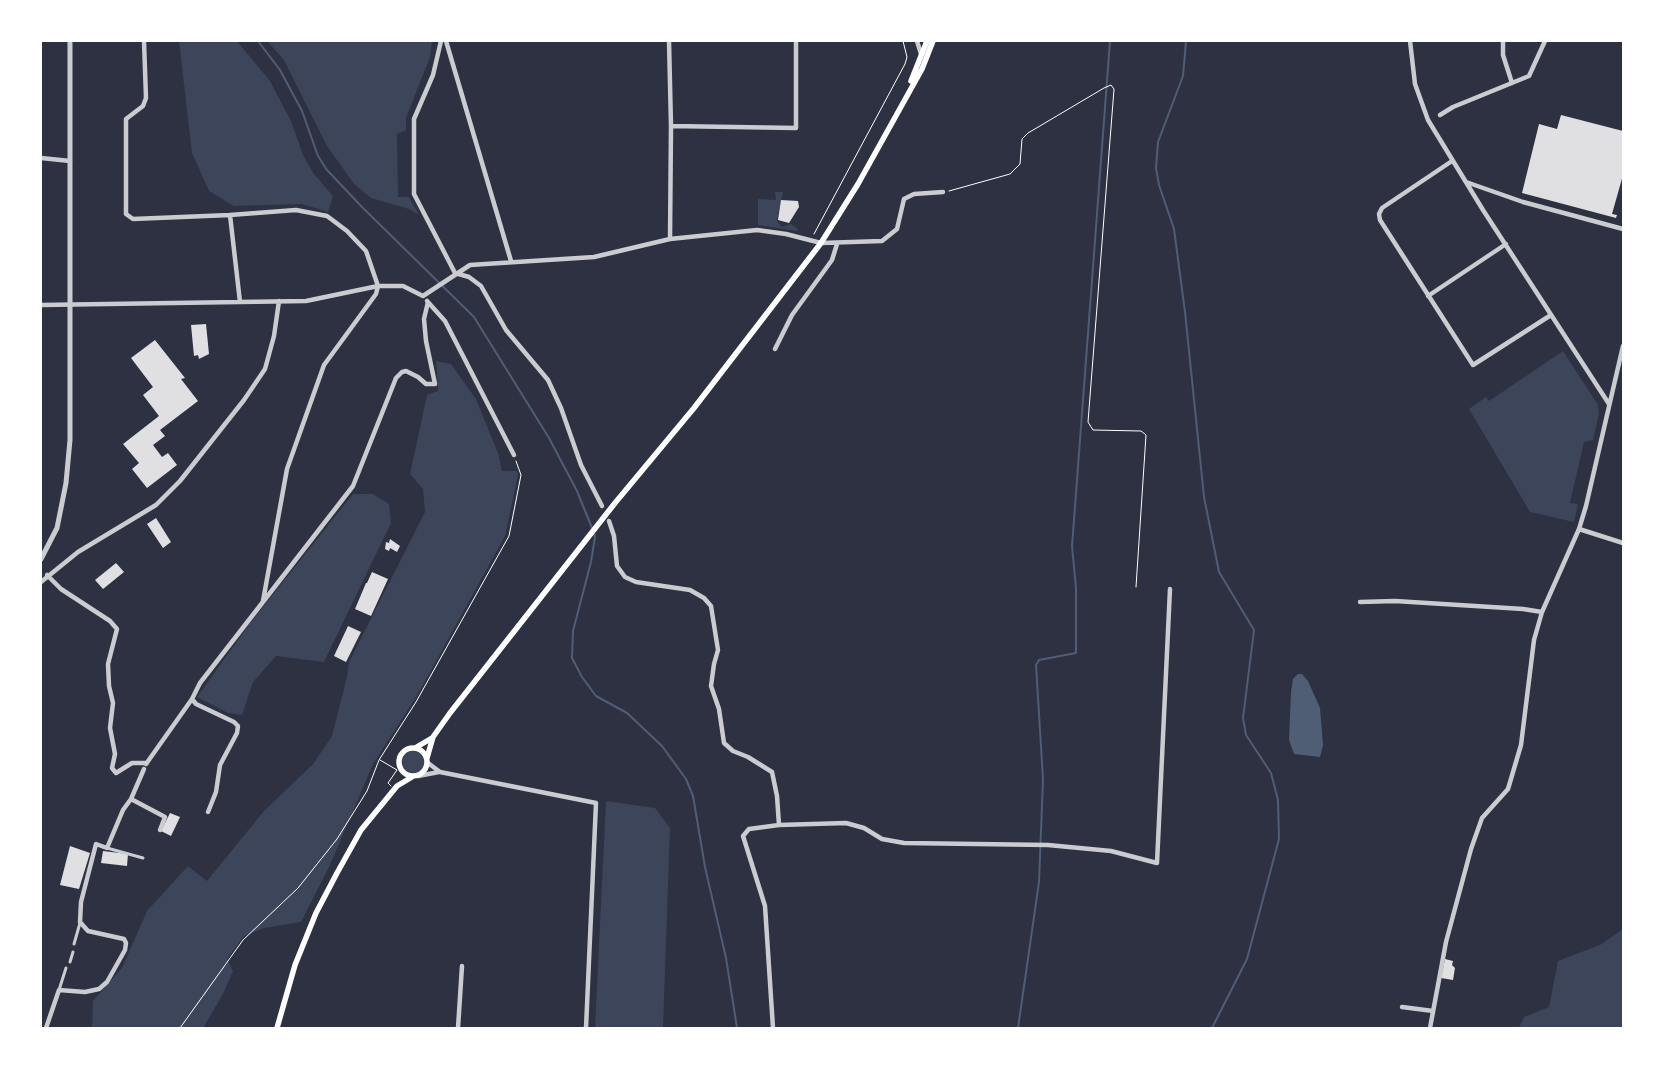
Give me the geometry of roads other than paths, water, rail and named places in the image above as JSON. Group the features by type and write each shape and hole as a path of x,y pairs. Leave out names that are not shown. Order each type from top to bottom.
{"main road":[{"path":"907,93 927,41"},
{"path":"397,786 400,758 404,752 415,748 433,737 615,503 694,408 821,243 858,184 922,68 933,41"},
{"path":"277,1028 295,965 316,913 361,830 397,786 425,771 433,737"},
{"path":"415,748 423,751 428,761"},
{"path":"400,766 404,773 415,776"}],"street":[{"path":"41,559 57,528 69,461 70,41"},
{"path":"144,41 146,98 143,106 126,119 126,214 133,219 296,210 327,216 347,231 366,251 378,286 376,294 324,365 288,469 263,601"},
{"path":"441,41 433,75 414,119 414,194 453,275"},
{"path":"446,41 511,261"},
{"path":"669,41 671,126 670,239"},
{"path":"671,126 796,128 796,41"},
{"path":"917,41 921,56"},
{"path":"1410,41 1411,64 1428,120 1452,161 1609,404"},
{"path":"1503,41 1503,55 1512,83"},
{"path":"1440,115 1453,107 1529,76 1545,41"},
{"path":"41,158 70,161"},
{"path":"1452,161 1382,208 1379,214 1380,220 1428,296 1473,365 1552,315"},
{"path":"1466,182 1523,202 1623,229"},
{"path":"423,296 470,265 594,257 670,239 756,230 786,234 821,243 837,244 882,241 897,230 904,199 914,194 943,192"},
{"path":"230,215 240,302"},
{"path":"775,349 792,315 832,260 837,244"},
{"path":"1428,296 1506,244"},
{"path":"453,275 469,277 481,286 506,330 548,380 561,408 581,465 602,506"},
{"path":"41,305 306,301 378,286 403,286 423,296 445,320 514,455"},
{"path":"41,582 47,575 78,552 156,505 180,481 244,400 265,369 274,336 279,301"},
{"path":"47,575 61,589 110,621 117,629 108,664 109,686 113,703 110,728 115,754 112,768 116,773 132,763 147,763 192,700 200,683 354,486 396,378 402,372 406,372 418,377 430,386 436,384 426,341 424,319 428,302"},
{"path":"1430,1028 1446,942 1471,849 1482,818 1508,789 1522,745 1534,640 1542,612 1586,506 1623,346"},
{"path":"608,521 614,536 616,566 625,576 636,582 690,590 704,598 711,606 718,650 711,686 719,709 724,743 733,751 748,757 772,772 777,796 779,825"},
{"path":"1578,529 1623,543"},
{"path":"773,1028 765,906 743,836 749,829 779,825 846,823 864,828 882,839 904,843 1048,845 1111,851 1157,863 1170,589"},
{"path":"1360,602 1395,601 1542,612"},
{"path":"192,700 196,704 234,722 238,726 237,733 220,766 216,792 208,812"},
{"path":"428,761 440,772"},
{"path":"107,848 123,810 131,799 144,770"},
{"path":"415,776 440,772 596,803 586,1028"},
{"path":"131,799 165,817 160,830"},
{"path":"74,944 80,922 81,902 96,844 143,858"},
{"path":"59,990 84,992 99,989 107,982 125,950 126,943 124,939 88,931 80,922"},
{"path":"70,962 73,952"},
{"path":"458,1028 462,966"},
{"path":"46,1028 66,968"},
{"path":"1402,1007 1433,1011"}],"waterway":[{"path":"258,41 280,70 302,111 318,156 327,170 474,317 549,438 577,491 592,528"},
{"path":"1018,1028 1039,882 1043,779 1036,665 1039,660 1076,653 1076,588 1072,546 1110,41"},
{"path":"1186,41 1183,76 1158,142 1156,168 1159,185 1174,229 1185,312 1204,497 1219,572 1254,630 1243,718 1246,735 1271,773 1278,800 1279,839 1247,959 1212,1028"},
{"path":"594,532 591,562 573,631 572,658 582,677 596,696 627,713 662,746 686,779 693,796 705,867 726,958 737,1028"}]}
